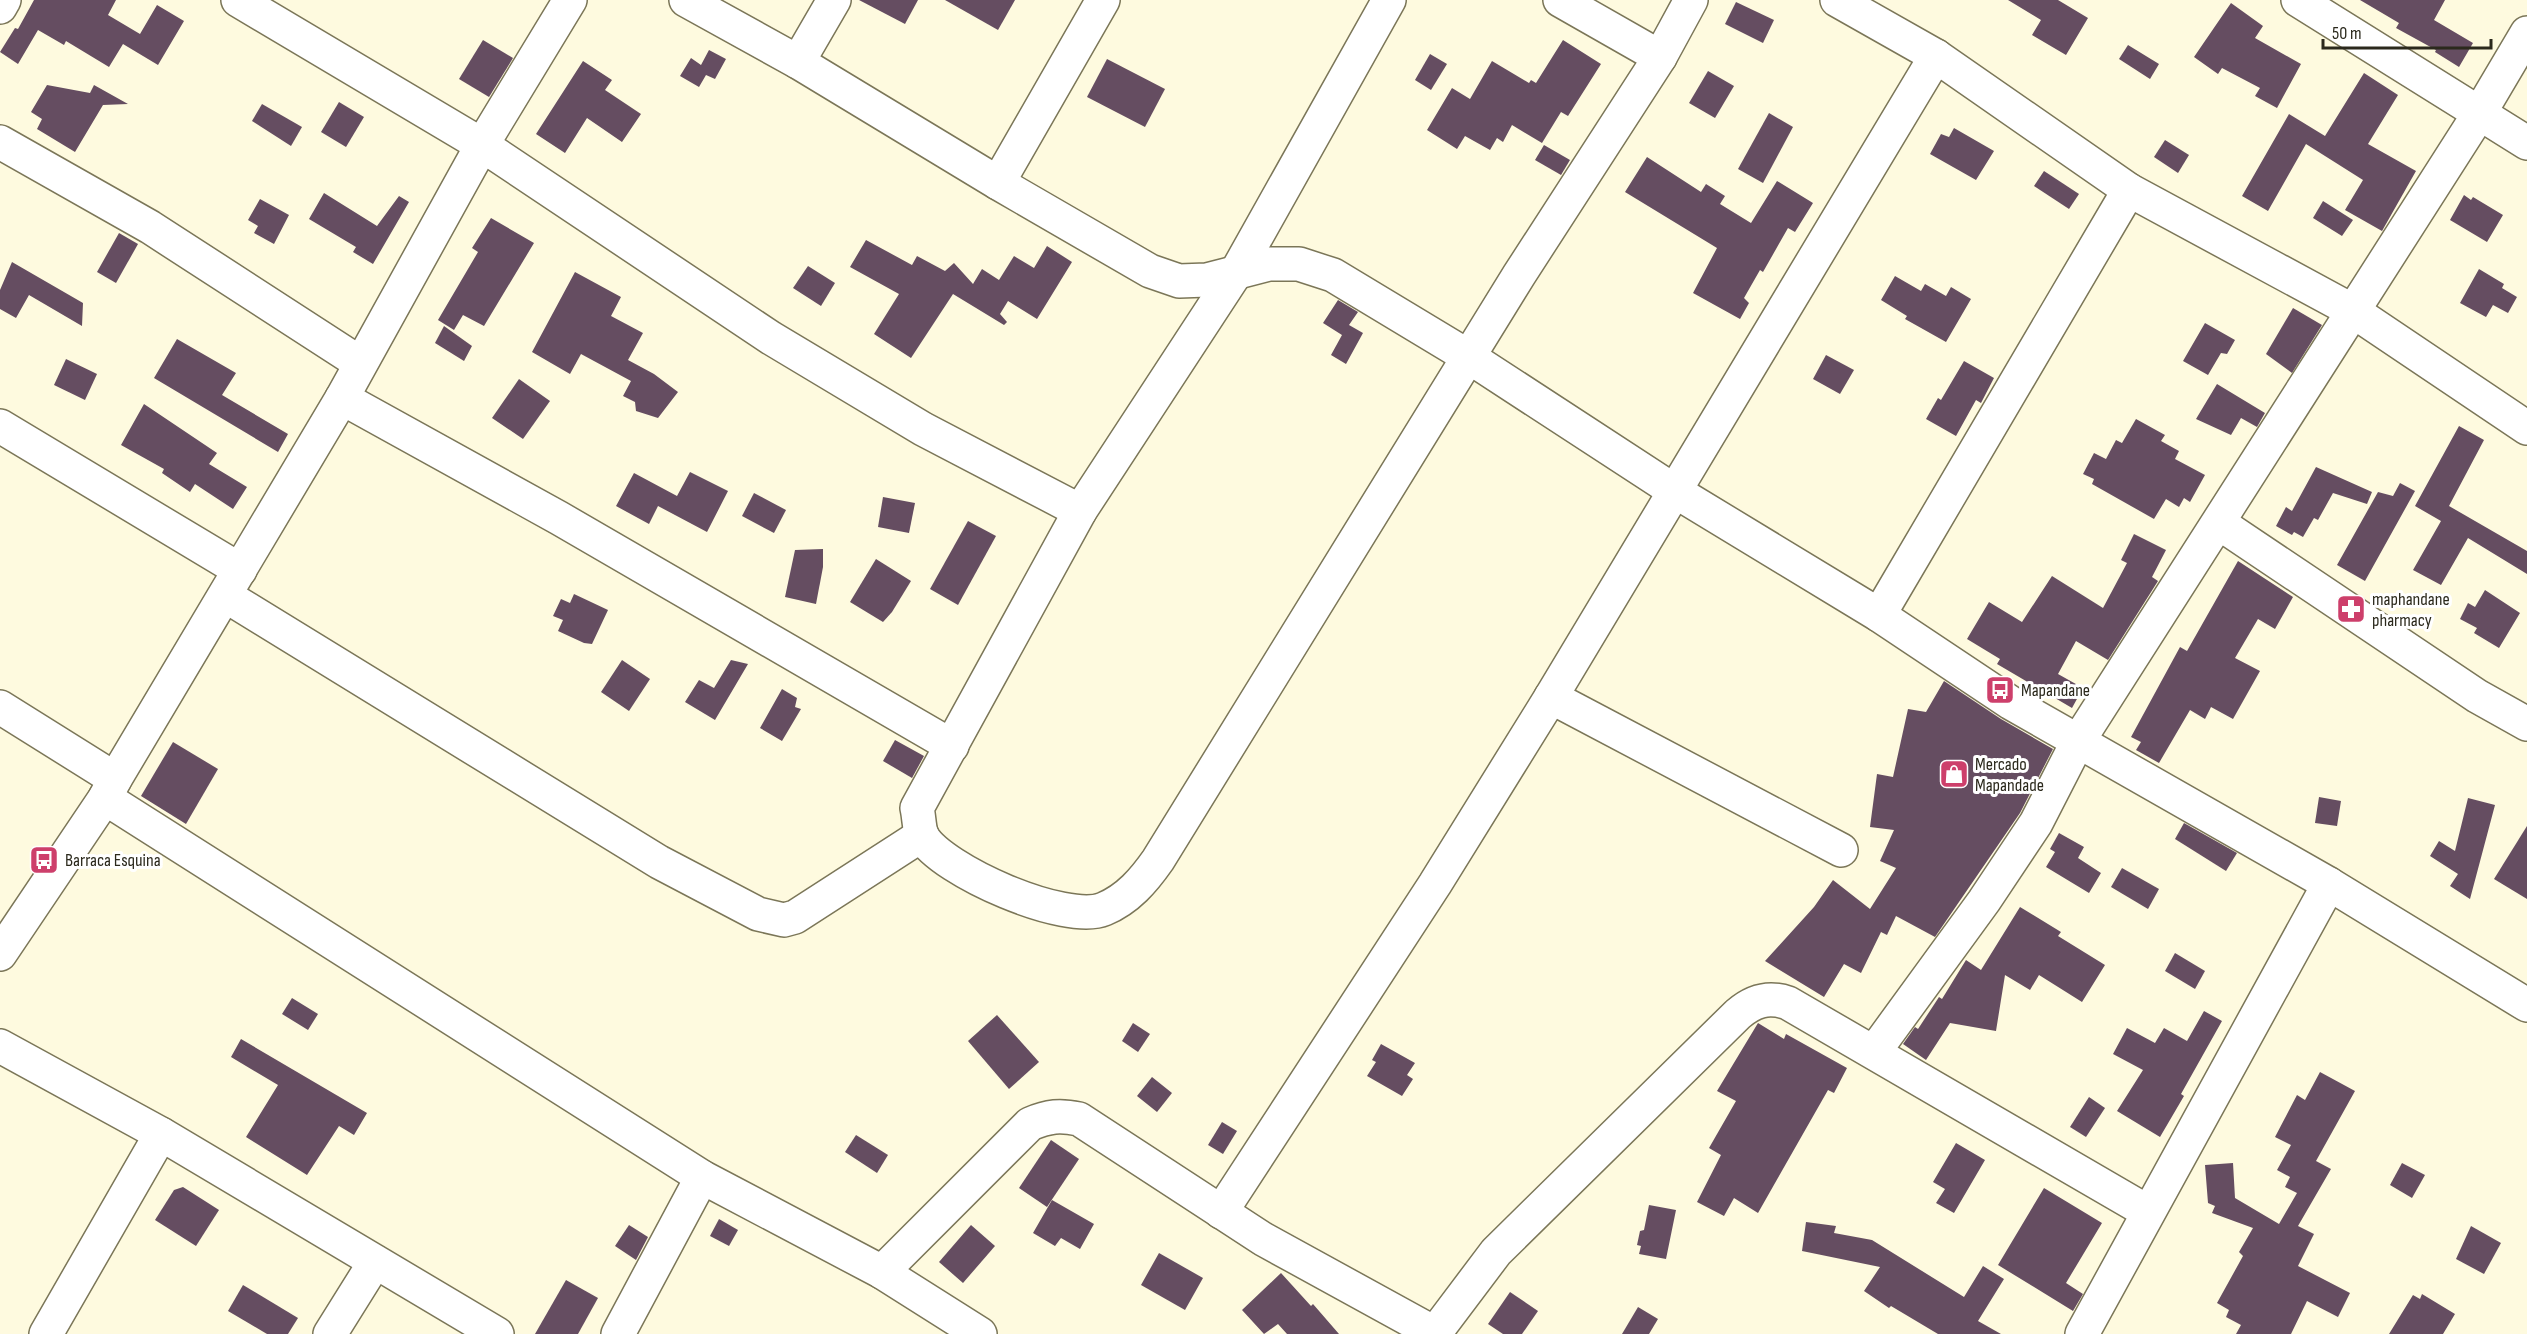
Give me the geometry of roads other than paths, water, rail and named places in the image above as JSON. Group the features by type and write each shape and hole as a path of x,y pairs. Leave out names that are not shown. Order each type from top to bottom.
{"street":[{"path":"0,7 4,0"},
{"path":"238,0 482,145 771,338 923,429 1080,511"},
{"path":"0,954 110,788 233,583 342,398 482,145 570,0"},
{"path":"686,0 798,62 998,183 1150,271 1179,281 1207,280 1269,264 1299,264 1333,275 1469,357 1673,490 1879,615 2010,703 2329,884 2527,1005"},
{"path":"798,62 834,0"},
{"path":"998,183 1103,0"},
{"path":"1389,0 1237,271 1080,511 917,808 922,835 948,863 1040,906 1084,912 1103,909 1142,882 1469,357 1660,57 1691,0"},
{"path":"1560,0 1660,57"},
{"path":"1837,0 1936,56 2129,190 2353,311 2527,428"},
{"path":"2298,0 2527,143"},
{"path":"1874,1052 1984,901 2036,823 2077,743 2479,114 2527,33"},
{"path":"1221,1212 1436,884 1936,56"},
{"path":"0,142 150,226 360,363"},
{"path":"1879,615 2129,190"},
{"path":"342,398 559,518 952,746"},
{"path":"0,426 233,583 659,862 758,914 784,920 795,917 922,835"},
{"path":"2219,523 2430,665 2527,724"},
{"path":"1551,697 1841,850"},
{"path":"0,707 110,788 702,1176 882,1272 980,1334"},
{"path":"2082,1334 2329,884"},
{"path":"882,1272 1030,1124 1048,1116 1062,1115 1079,1119 1263,1239 1436,1333 1496,1252 1748,1005 1775,999 1788,1002 2148,1212"},
{"path":"0,1046 161,1134 497,1334"},
{"path":"46,1334 161,1134"},
{"path":"618,1334 702,1176"},
{"path":"330,1334 375,1262"}],"place":[{"name":"maphandane pharmacy","path":"2351,609"},
{"name":"Mapandane","path":"2000,690"},
{"name":"Mercado Mapandade","path":"1954,774"},
{"name":"Barraca Esquina","path":"44,860"}]}
